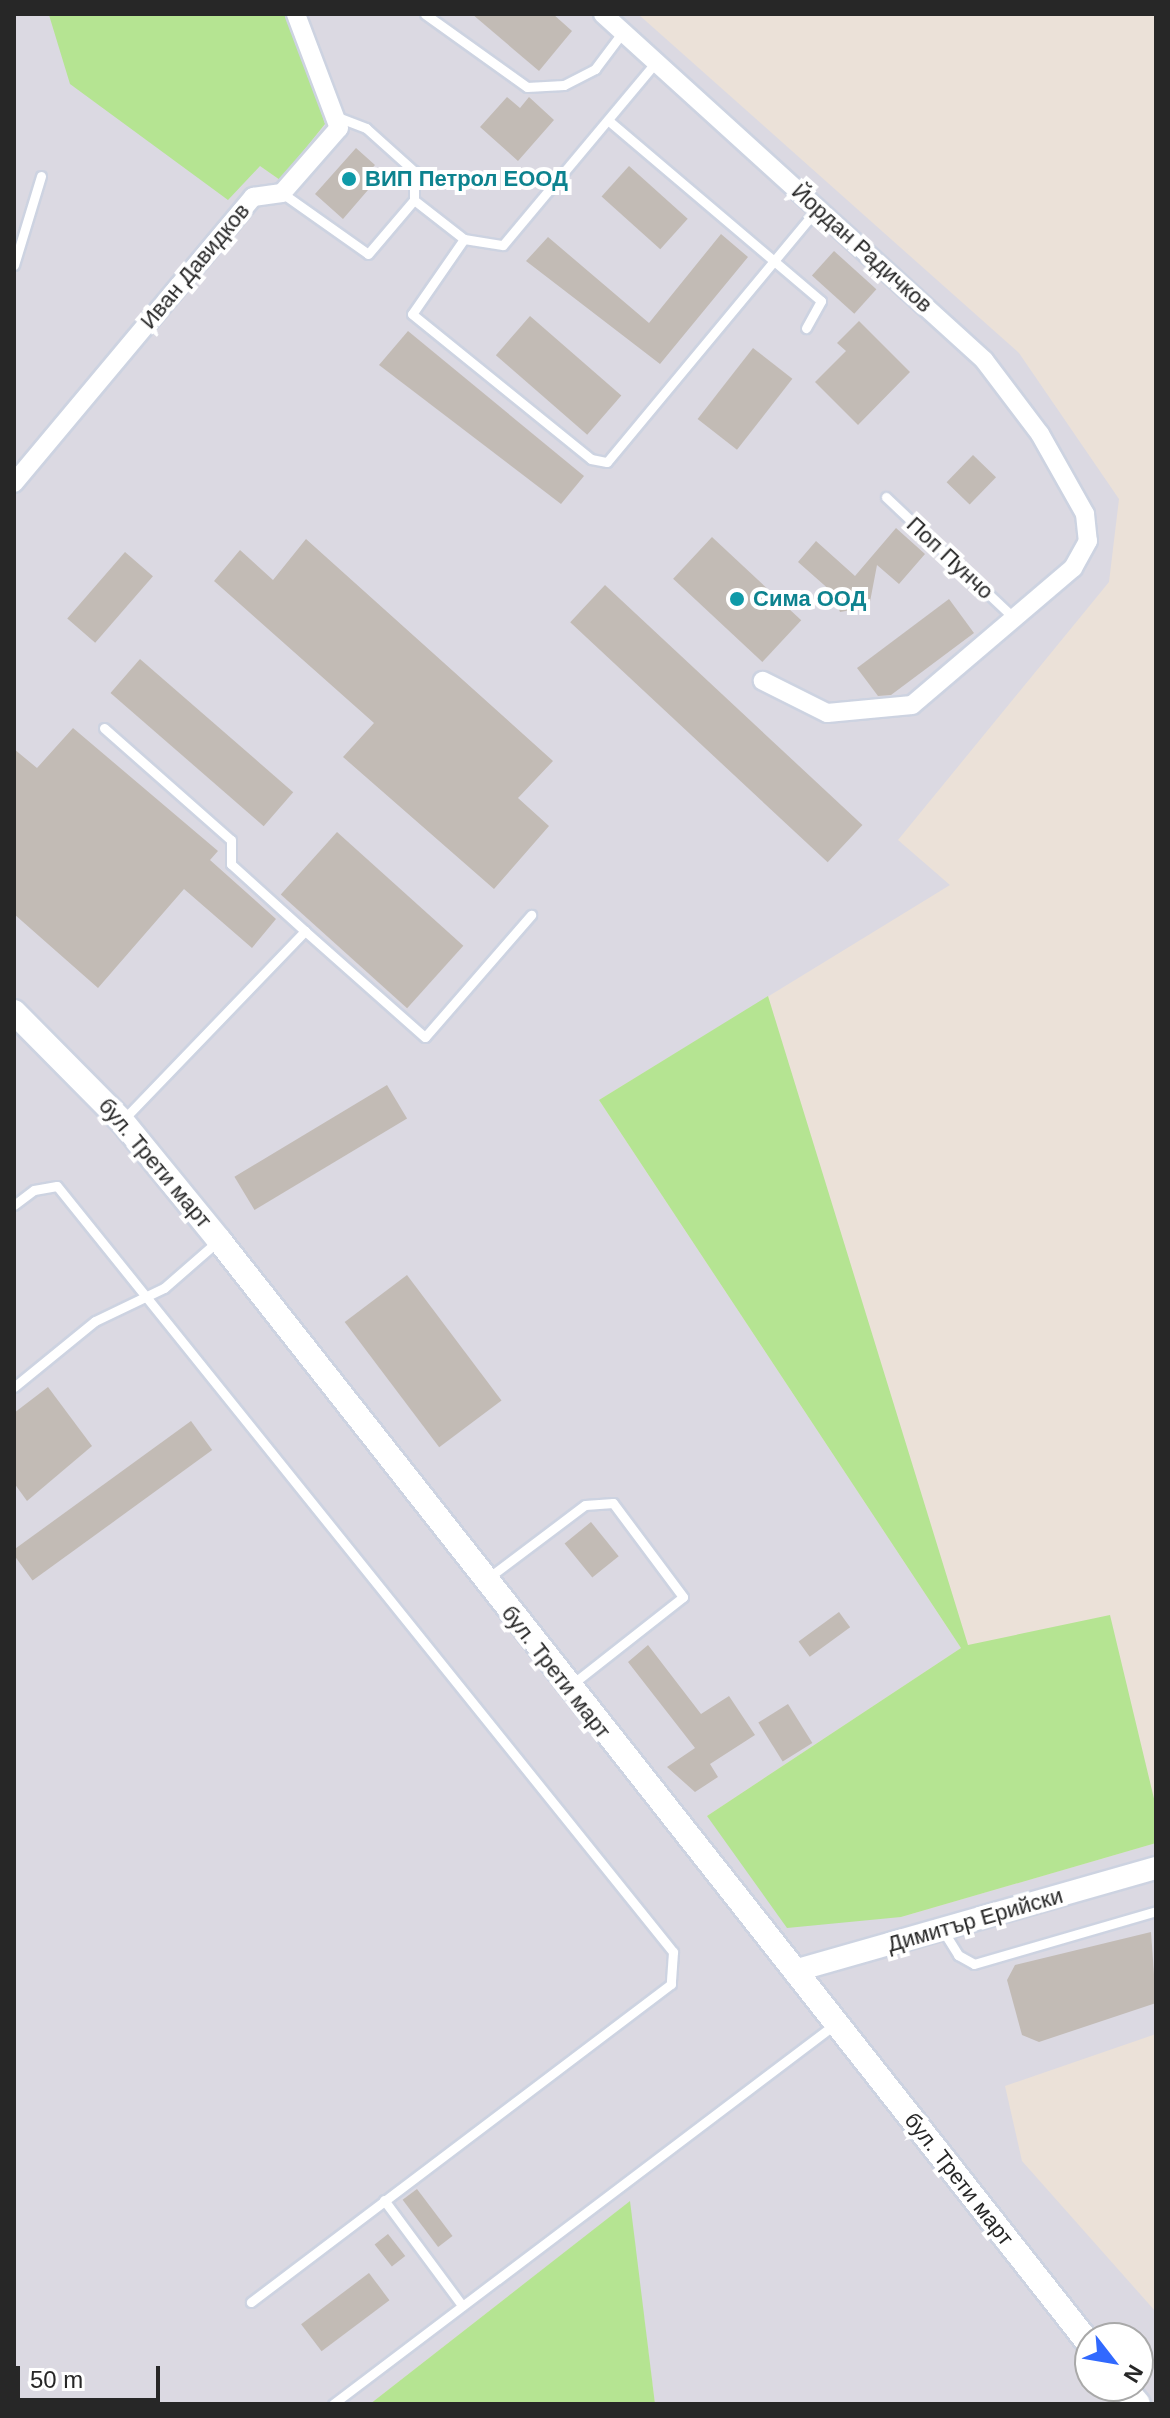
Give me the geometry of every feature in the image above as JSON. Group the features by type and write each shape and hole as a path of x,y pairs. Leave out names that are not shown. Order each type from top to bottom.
{"main road":[{"name":"бул. Трети март","path":"14,1012 122,1121 219,1240 484,1581 1074,2325"}],"street":[{"path":"296,14 340,118"},
{"name":"Йордан Радичков","path":"603,14 984,360 1040,434 1085,514 1085,554 1015,619"},
{"name":"Иван Давидков","path":"14,483 253,197 282,193 334,136 340,118"},
{"path":"763,681 827,713 890,712 927,697 1015,619"},
{"name":"Димитър Ерийски","path":"794,1971 1156,1868"}],"lane":[{"path":"425,14 527,87 564,85 595,69 622,33"},
{"path":"414,200 464,239 510,241 656,62"},
{"path":"282,193 368,254 414,200 414,171 366,128 340,118"},
{"path":"609,121 821,301 806,328"},
{"path":"14,265 41,176"},
{"path":"464,239 412,314 598,462 615,458 818,208"},
{"name":"Поп Пунчо","path":"886,497 1015,619"},
{"path":"104,728 231,840 231,864 425,1037 531,915"},
{"path":"122,1121 305,931"},
{"path":"14,1205 34,1190 57,1186 673,1952 671,1984 251,2302"},
{"path":"14,1387 111,1310 149,1297 219,1240"},
{"path":"484,1581 585,1505 613,1503 683,1597 568,1687"},
{"path":"942,1929 958,1955 974,1964 1156,1911"},
{"path":"333,2404 461,2304 835,2024"},
{"path":"384,2200 461,2304"}],"shaded area":[{"path":"14,14 48,14 280,180 290,14 638,14 1019,353 1119,499 1109,582 898,840 950,885 599,1100 961,1648 707,1816 901,1917 1156,1843 1156,2034 1005,2086 1022,2161 1156,2312 1156,2404 655,2404 629,2202 370,2404 14,2404"}],"green space":[{"path":"290,14 325,124 280,180 260,166 228,200 70,84 49,15"},
{"path":"768,996 968,1645 1110,1615 1156,1807 1156,1843 901,1917 787,1928 707,1816 961,1648 599,1100"},
{"path":"630,2201 655,2404 370,2404"}],"building":[{"path":"472,14 553,14 572,31 539,71"},
{"path":"507,97 520,108 529,97 554,120 518,161 480,127"},
{"name":"ВИП Петрол ЕООД","path":"356,148 375,165 366,175 374,183 343,219 315,194"},
{"path":"629,166 688,219 660,249 602,196"},
{"path":"721,234 748,257 660,364 526,261 548,237 649,323"},
{"path":"834,251 876,289 854,314 812,276"},
{"path":"530,316 621,395 587,435 496,355"},
{"path":"859,321 910,372 858,425 815,382 846,351 837,343"},
{"path":"408,331 584,476 561,504 379,365"},
{"path":"753,348 792,379 737,450 698,419"},
{"path":"973,455 996,477 970,505 947,482"},
{"path":"896,528 925,554 899,584 877,565 869,607 840,612 832,592 798,562 816,541 855,576"},
{"name":"Сима ООД","path":"712,537 801,620 762,662 673,579"},
{"path":"306,539 553,761 518,798 549,826 494,889 343,757 374,723 214,581 240,550 273,580"},
{"path":"125,552 153,576 95,643 67,618"},
{"path":"605,585 862,825 828,862 570,622"},
{"path":"949,599 974,633 891,695 878,696 857,668"},
{"path":"140,659 293,792 264,826 110,693"},
{"path":"73,728 218,851 210,860 276,919 252,948 184,889 98,988 14,914 14,749 37,768"},
{"path":"337,832 463,946 407,1008 281,894"},
{"path":"387,1085 407,1118 255,1210 234,1177"},
{"path":"407,1275 501,1400 439,1447 345,1322"},
{"path":"48,1387 92,1446 27,1501 14,1483 14,1413"},
{"path":"191,1421 212,1450 33,1581 14,1555 14,1550"},
{"path":"591,1522 619,1556 592,1578 565,1543"},
{"path":"839,1612 850,1627 810,1657 799,1641"},
{"path":"648,1645 701,1714 729,1696 755,1735 710,1764 718,1777 695,1792 667,1767 695,1748 628,1662"},
{"path":"788,1704 812,1743 783,1762 758,1723"},
{"path":"1151,1932 1156,2003 1039,2042 1022,2035 1007,1980 1015,1965"},
{"path":"417,2189 453,2236 438,2247 403,2200"},
{"path":"388,2234 405,2256 392,2267 375,2244"},
{"path":"369,2273 389,2300 322,2351 301,2324"}],"place":[{"name":"ВИП Петрол ЕООД","path":"349,179"},
{"name":"Сима ООД","path":"737,599"}]}
